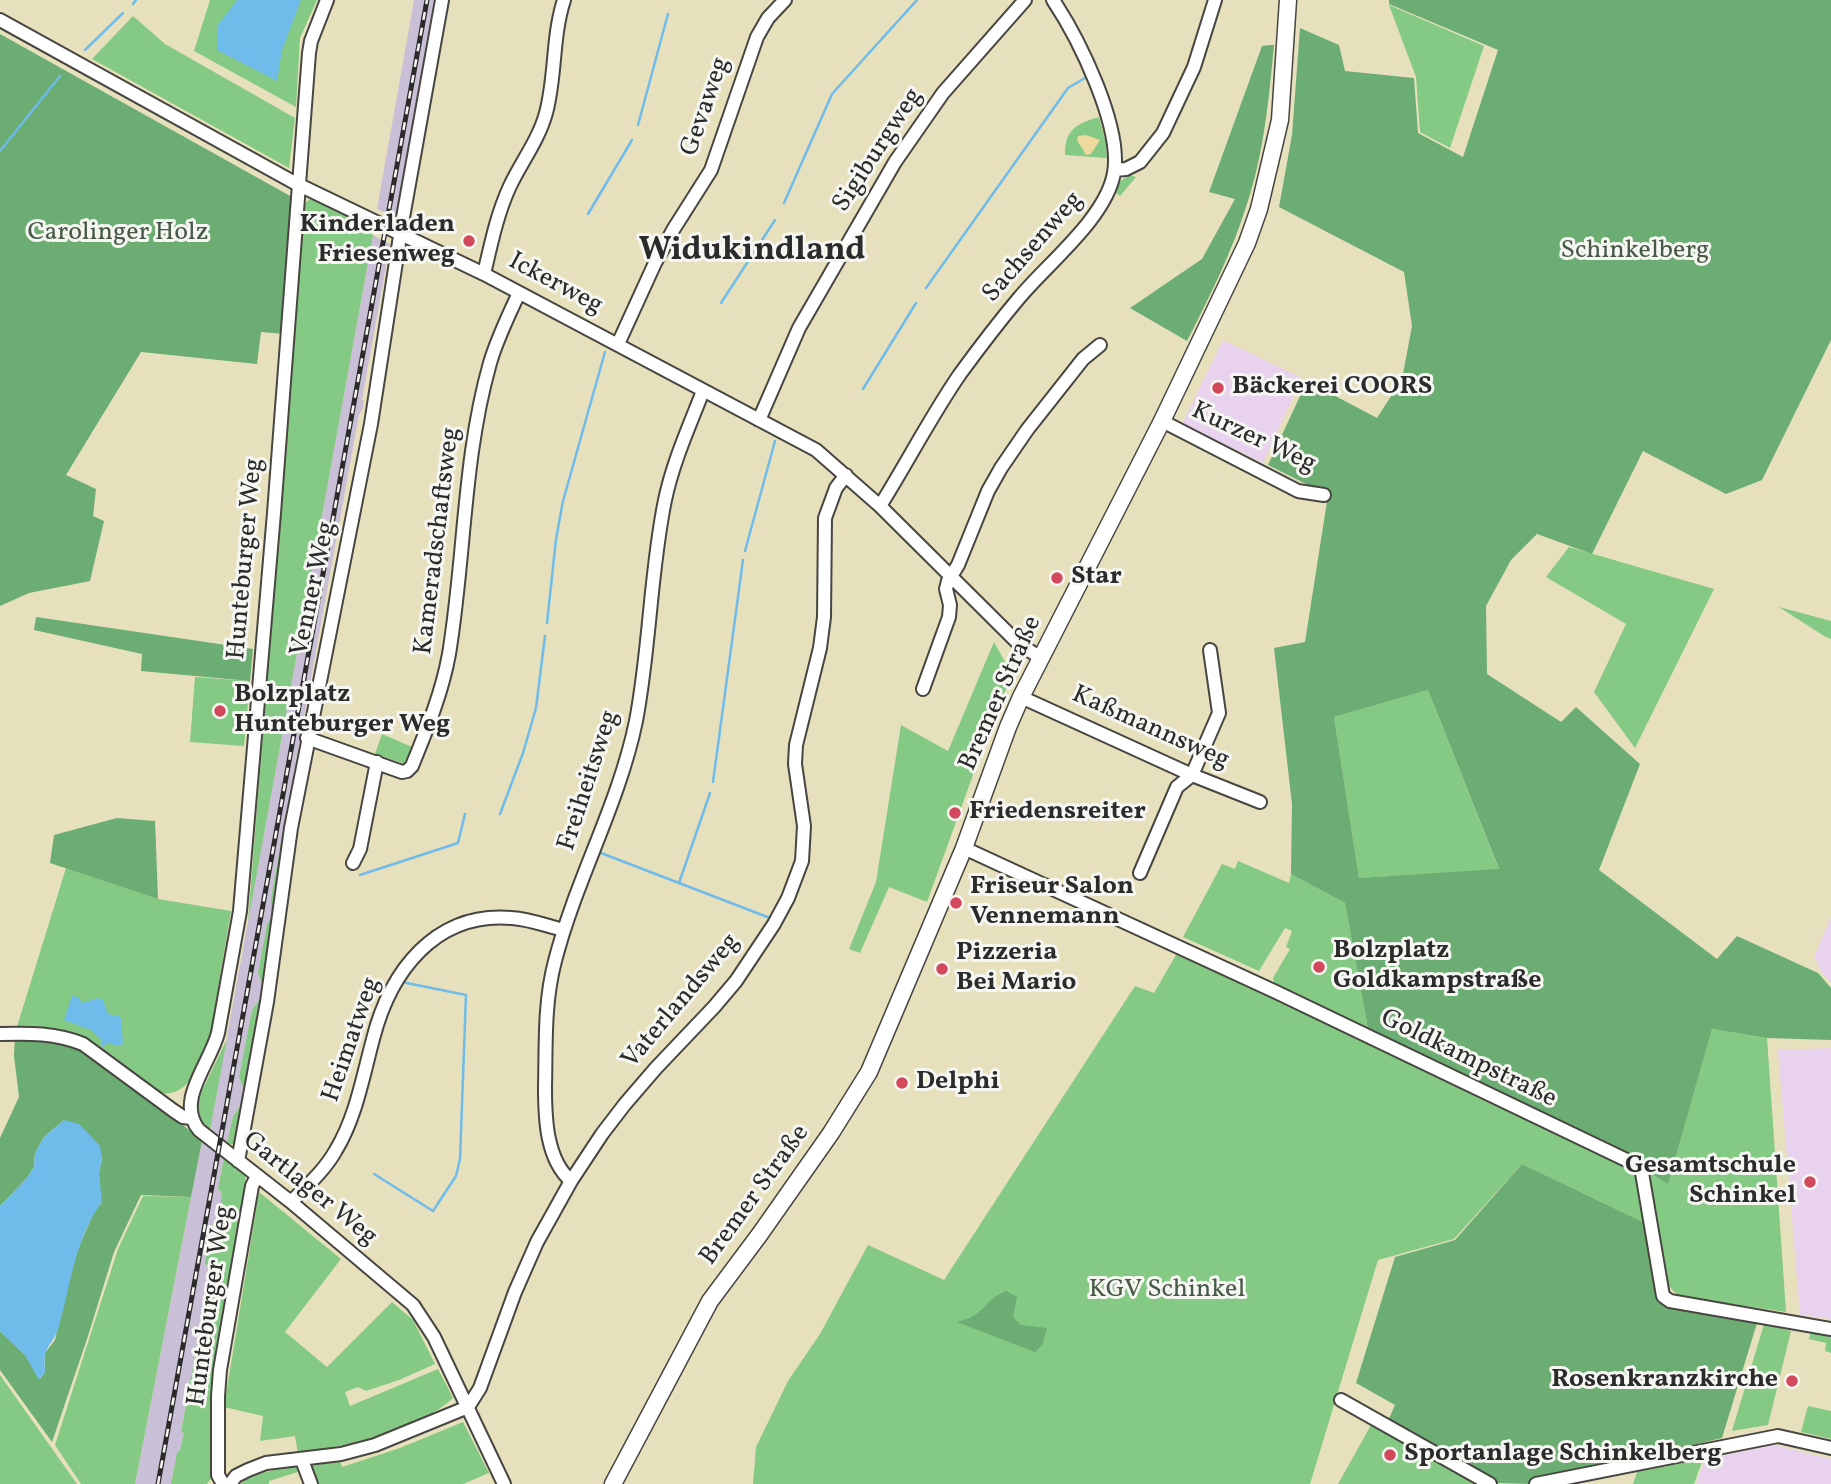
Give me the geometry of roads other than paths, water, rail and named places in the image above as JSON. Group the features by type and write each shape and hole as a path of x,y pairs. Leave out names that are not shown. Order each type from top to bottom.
{"main road":[{"name":"Bremer Straße","path":"613,1484 710,1301 837,1125 869,1072 964,848 1021,696 1163,421 1234,275 1259,209 1280,120 1288,0"}],"street":[{"name":"Hunteburger Weg","path":"191,1118 191,1096 214,1050 240,911 309,53 327,0"},
{"name":"Venner Weg","path":"238,1161 267,1002 279,901 307,738 371,424 442,0"},
{"path":"484,274 498,218 510,186 546,114 555,37 564,0"},
{"name":"Gevaweg","path":"618,344 667,241 711,170 757,37 768,18 785,0"},
{"name":"Sigiburgweg","path":"759,420 799,328 895,162 943,93 1025,0"},
{"name":"Sachsenweg","path":"880,506 952,387 984,342 1020,297 1096,213 1111,185 1115,170 1115,152 1101,98 1086,59 1053,0"},
{"path":"1115,170 1126,169 1140,162 1163,133 1194,67 1214,0"},
{"name":"Ickerweg","path":"0,20 299,184 484,274 816,450 880,506 1019,643 1041,658"},
{"name":"Kameradschaftsweg","path":"307,738 402,772 412,766 435,709 449,656 476,424 491,360 519,293"},
{"path":"923,689 949,617 950,605 946,589 988,491 1013,449 1083,359 1100,345"},
{"name":"Freiheitsweg","path":"572,1181 560,1168 547,1129 545,1111 549,990 564,930 619,785 627,756 636,720 665,499 683,438 703,391"},
{"name":"Kurzer Weg","path":"1163,421 1298,491 1324,495"},
{"name":"Vaterlandsweg","path":"468,1407 480,1388 515,1292 537,1242 572,1181 625,1104 736,981 774,924 797,879 802,861 804,835 795,764 796,746 820,649 825,592 825,518 836,488 846,475"},
{"path":"1140,873 1177,787 1192,775 1219,713 1210,650"},
{"name":"Kaßmannsweg","path":"1021,696 1192,775 1260,802"},
{"path":"353,863 360,849 377,762"},
{"name":"Goldkampstraße","path":"964,848 1276,992 1640,1167 1663,1296 1670,1301 1831,1329"},
{"name":"Heimatweg","path":"291,1202 316,1178 336,1151 361,1087 373,1036 390,991 418,951 435,938 473,920 515,918 564,930"},
{"name":"Gartlager Weg","path":"0,1034 46,1034 66,1037 83,1044 174,1111 183,1117 191,1118 199,1130 291,1202 412,1305 434,1337 504,1484"},
{"name":"Hunteburger Weg","path":"223,1484 218,1475 220,1370 252,1186 257,1176"},
{"path":"1340,1400 1490,1484"},
{"path":"230,1484 236,1476 266,1463 341,1454 374,1445 468,1407"},
{"path":"1536,1484 1778,1436 1831,1448"},
{"path":"302,1460 311,1484"}],"water":[{"path":"237,0 301,0 282,50 277,81 217,50 218,25"},
{"path":"72,996 78,997 82,1003 98,998 103,1000 108,1014 121,1019 123,1044 118,1046 108,1043 102,1047 101,1039 91,1030 64,1020"},
{"path":"64,1120 79,1124 100,1146 102,1202 80,1246 58,1330 46,1352 45,1372 39,1380 25,1355 0,1331 0,1206 27,1178 34,1167 35,1153 44,1137"}],"waterway":[{"path":"133,4 136,0"},
{"path":"784,203 832,94 917,0"},
{"path":"85,50 123,13"},
{"path":"638,125 668,14"},
{"path":"0,151 60,76"},
{"path":"926,288 1068,88 1085,78"},
{"path":"588,214 632,140"},
{"path":"721,303 775,220"},
{"path":"863,389 916,303"},
{"path":"547,623 563,501 605,352"},
{"path":"745,551 775,441"},
{"path":"713,782 743,560"},
{"path":"500,814 523,753 536,708 545,636"},
{"path":"679,883 710,793"},
{"path":"360,875 458,843 465,814"},
{"path":"601,853 770,918"},
{"path":"374,1174 433,1211 456,1176 460,1159 466,995 402,982"}],"railway":[{"path":"158,1484 427,0"}],"place":[{"name":"Kinderladen Friesenweg","path":"469,241"},
{"name":"Bäckerei COORS","path":"1218,388"},
{"name":"Star","path":"1057,578"},
{"name":"Bolzplatz Hunteburger Weg","path":"220,711"},
{"name":"Friedensreiter","path":"955,813"},
{"name":"Friseur Salon Vennemann","path":"956,903"},
{"name":"Bolzplatz Goldkampstraße","path":"1319,967"},
{"name":"Pizzeria Bei Mario","path":"942,969"},
{"name":"Delphi","path":"902,1083"},
{"name":"Gesamtschule Schinkel","path":"1810,1182"},
{"name":"Rosenkranzkirche","path":"1792,1381"},
{"name":"Sportanlage Schinkelberg","path":"1390,1455"}],"district":[{"name":"Widukindland","path":"752,253"}],"park label":[{"name":"Carolinger Holz","path":"118,234"},
{"name":"Schinkelberg","path":"1635,252"},
{"name":"KGV Schinkel","path":"1167,1291"}]}
